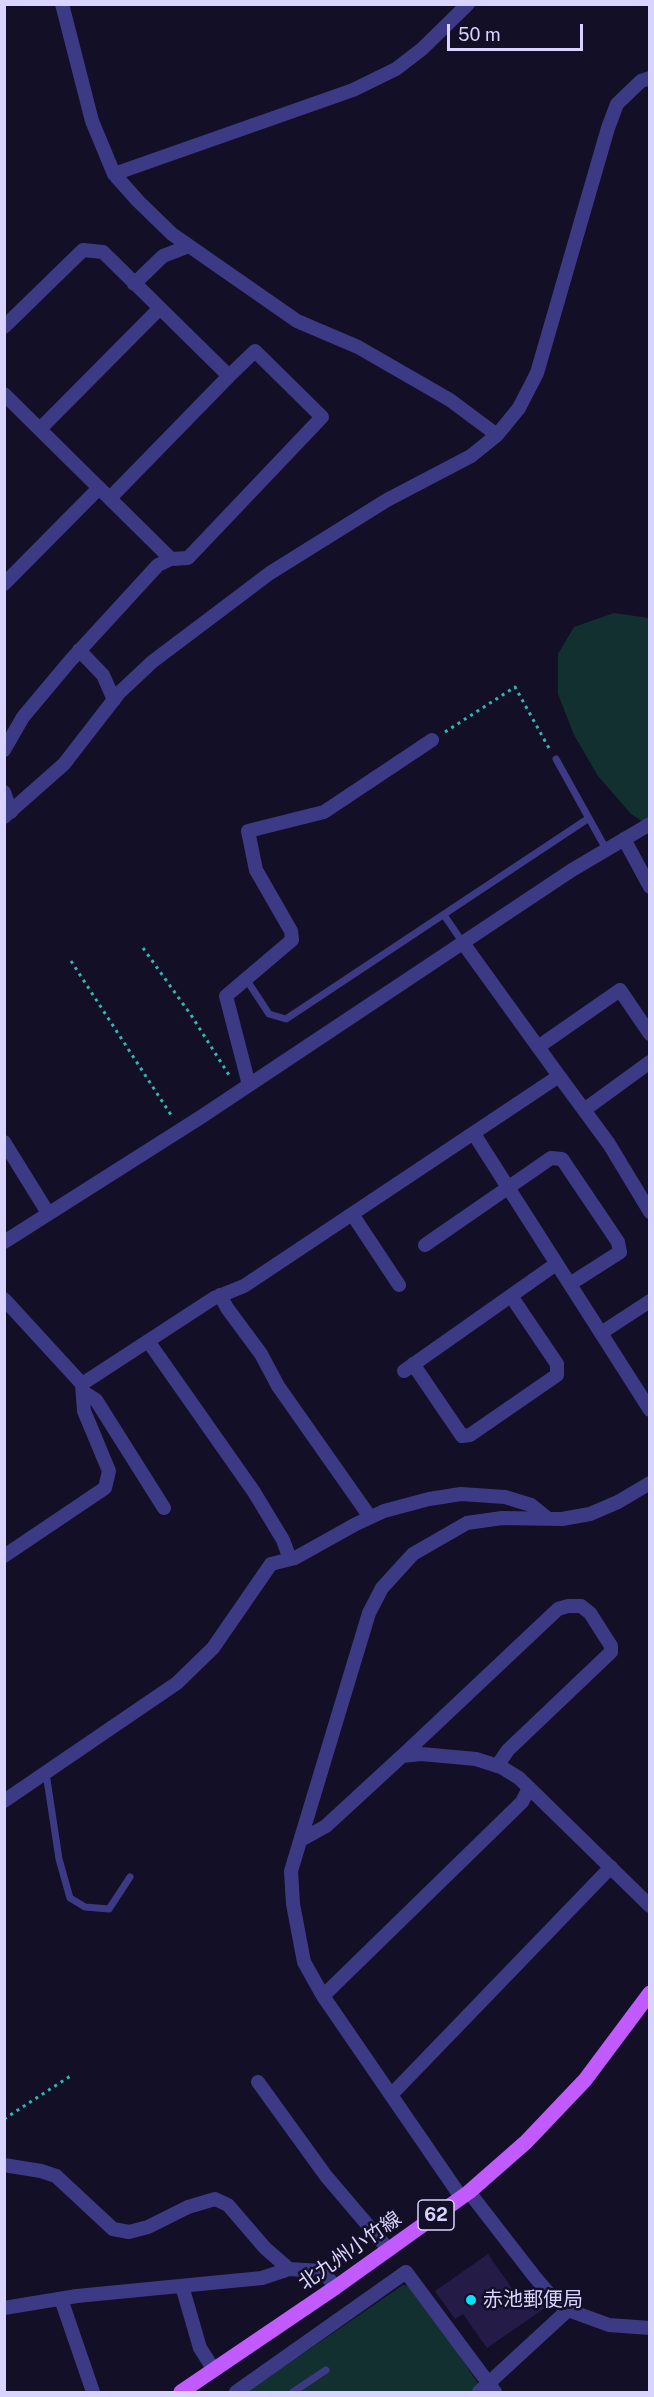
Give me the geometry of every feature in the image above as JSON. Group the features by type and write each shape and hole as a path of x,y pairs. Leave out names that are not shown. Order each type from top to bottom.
{"main road":[{"name":"北九州小竹線","path":"181,2392 336,2288 465,2194 526,2142 585,2080 650,1993"}],"street":[{"path":"62,4 92,121 114,174 172,234 297,321 358,347 450,400 497,435"},
{"path":"114,174 353,90 396,69 422,49 468,4"},
{"path":"8,815 64,764 114,699 152,662 270,573 387,500 471,456 497,435 519,408 537,373 617,104 641,81 650,78"},
{"path":"134,284 163,256 189,246"},
{"path":"4,327 83,250 103,252 229,376"},
{"path":"40,429 159,309"},
{"path":"4,750 23,717 79,650 158,565 171,559 188,558 322,417 255,351 110,498"},
{"path":"4,394 171,559"},
{"path":"4,584 99,488"},
{"path":"79,650 103,675 114,699"},
{"path":"244,1088 226,996 292,940 291,931 256,870 248,831 324,812 432,740"},
{"path":"4,792 8,815"},
{"path":"4,1242 180,1130 606,849 650,824"},
{"path":"624,839 650,887"},
{"path":"463,943 609,1144 650,1212"},
{"path":"538,1047 620,990 650,1034"},
{"path":"584,1110 650,1062"},
{"path":"82,1388 148,1341 220,1295 244,1286 559,1076"},
{"path":"474,1134 650,1410"},
{"path":"4,1142 8,1157 48,1213"},
{"path":"425,1245 551,1158 562,1159 618,1242 620,1252 570,1284"},
{"path":"352,1214 399,1285"},
{"path":"511,1296 558,1364 557,1375 470,1435 462,1436 408,1368 556,1264"},
{"path":"220,1295 226,1308 261,1354 278,1386 370,1517"},
{"path":"4,1299 82,1388 96,1400 164,1508"},
{"path":"601,1333 650,1301"},
{"path":"148,1341 254,1492 283,1540 290,1559"},
{"path":"4,1556 105,1488 109,1471 84,1411 82,1388"},
{"path":"650,1483 618,1502 590,1514 562,1519 502,1518 467,1523 413,1554 382,1588 369,1613 291,1871 293,1904 304,1962 323,1996 391,2094 465,2194 552,2297 568,2310 609,2325 650,2328"},
{"path":"4,1801 177,1683 213,1648 271,1564 290,1559 384,1511 429,1498 461,1494 505,1497 531,1505 547,1518"},
{"path":"301,1840 326,1826 558,1609 580,1606 590,1613 611,1646 611,1652 508,1750 496,1766"},
{"path":"402,1756 421,1754 476,1759 519,1778 650,1906"},
{"path":"323,1996 522,1802 529,1788"},
{"path":"391,2094 611,1867"},
{"path":"258,2082 326,2176 389,2250"},
{"path":"4,2165 41,2170 56,2176 112,2229 129,2232 148,2227 188,2207 215,2199 228,2205 265,2248 289,2269"},
{"path":"4,2308 61,2299 262,2278 289,2269 322,2271 336,2288"},
{"path":"236,2392 406,2272 487,2390 568,2310"},
{"path":"182,2286 200,2348 214,2370"},
{"path":"61,2299 93,2392"}],"lane":[{"path":"555,759 606,849"},
{"path":"246,979 269,1014 286,1019 589,818"},
{"path":"444,915 463,943"},
{"path":"46,1773 59,1859 70,1898 84,1908 109,1909 130,1877"},
{"path":"293,2392 326,2370"}],"path":[{"path":"432,740 515,687 555,759"},
{"path":"143,948 244,1088"},
{"path":"71,961 180,1130"},
{"path":"4,2119 72,2075"}],"green space":[{"path":"614,613 649,618 649,826 631,814 598,776 574,735 558,694 558,654 574,627"},
{"path":"403,2285 414,2286 479,2385 471,2392 247,2392"}],"building":[{"name":"赤池郵便局","path":"488,2254 520,2300 533,2291 545,2308 487,2348 463,2314 455,2319 435,2291"}],"place":[{"name":"赤池郵便局","path":"471,2300"}]}
